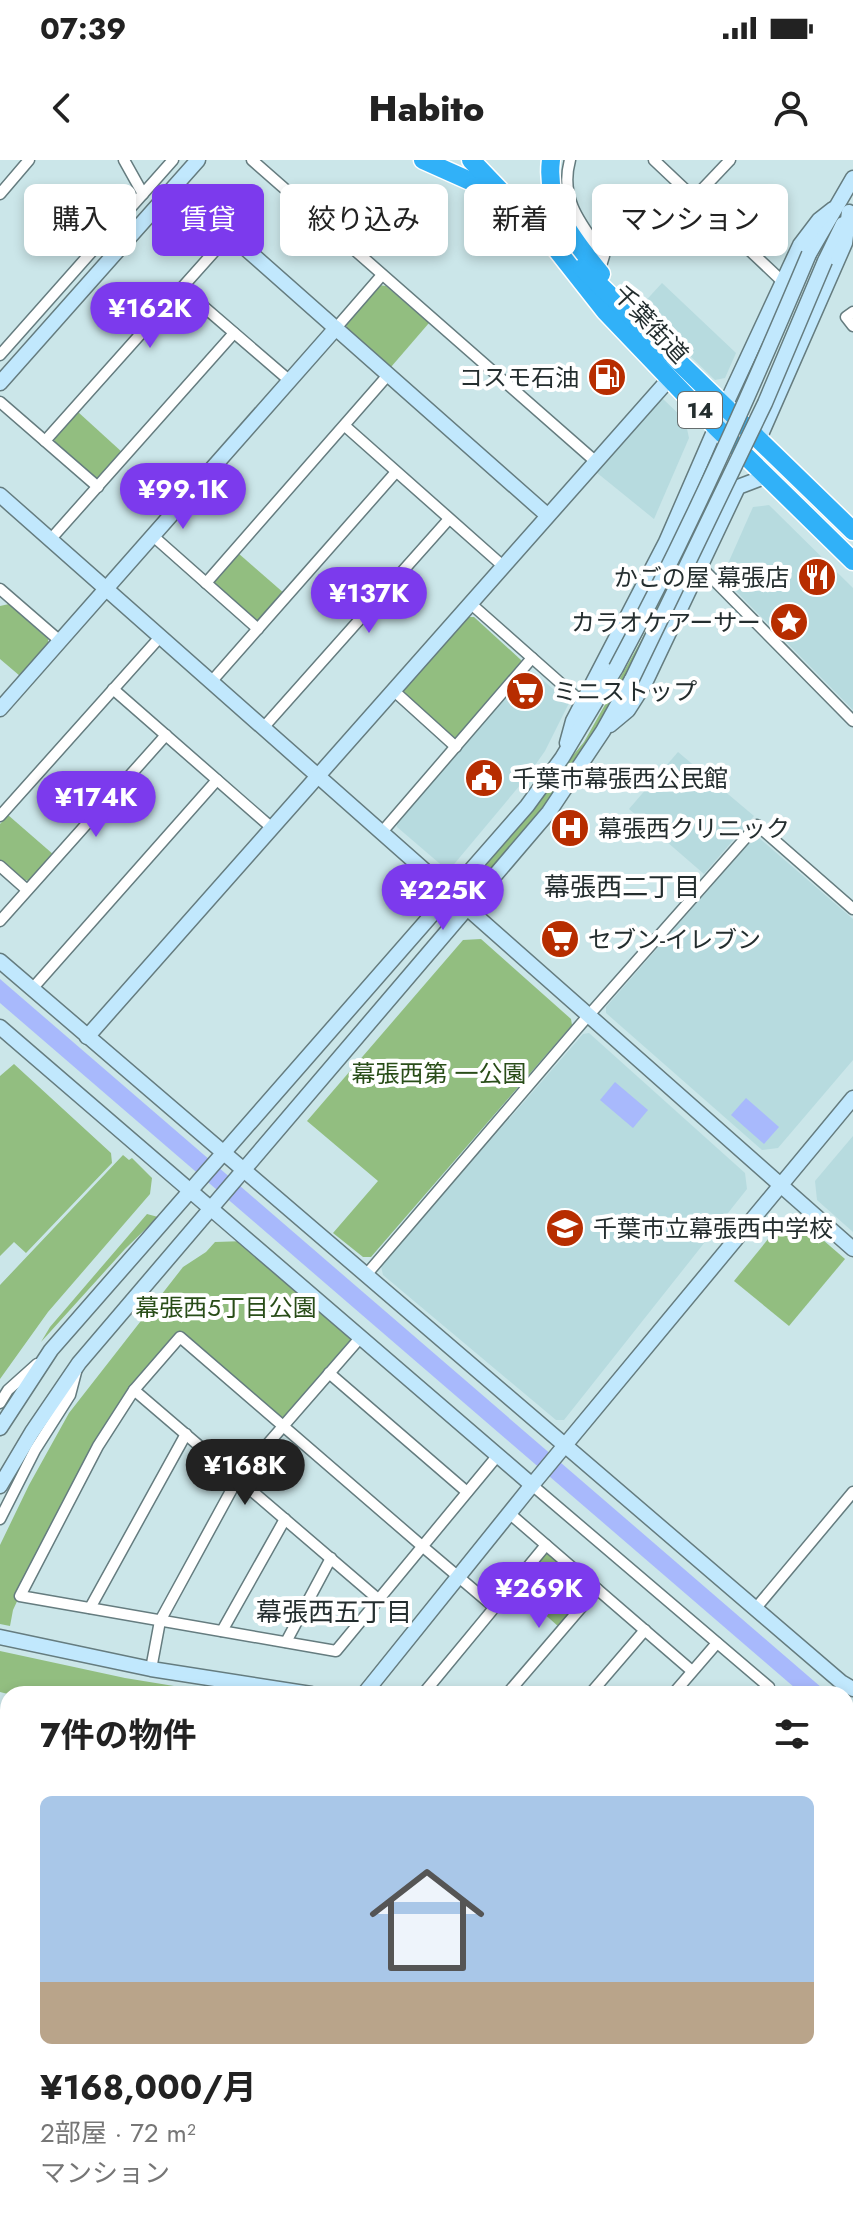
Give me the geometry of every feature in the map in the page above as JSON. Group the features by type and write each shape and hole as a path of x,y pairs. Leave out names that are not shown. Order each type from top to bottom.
{"highway":[{"path":"423,160 477,184"},
{"name":"千葉街道","path":"471,160 495,184"},
{"path":"551,160 551,192 562,222 617,292 623,306"},
{"name":"千葉街道","path":"562,256 605,311 716,427 853,561"},
{"name":"千葉街道","path":"568,256 853,531"}],"street":[{"path":"0,194 29,160"},
{"path":"124,160 143,194"},
{"path":"2,349 173,160"},
{"path":"178,184 198,160"},
{"path":"252,160 595,461"},
{"path":"570,160 567,196 577,218 604,256 599,272"},
{"path":"654,160 679,184"},
{"path":"707,184 730,160"},
{"path":"0,1403 8,1390 51,1350 452,893 527,806 562,758 645,615 752,390 809,254 853,178"},
{"path":"732,443 724,417 725,406 800,245 811,229 833,209"},
{"path":"0,1486 79,1363 549,812 603,731 632,679 759,417 825,261 851,209"},
{"path":"759,439 845,243 851,209"},
{"path":"0,383 152,214"},
{"path":"45,441 210,256"},
{"path":"253,256 547,515"},
{"path":"755,256 782,281"},
{"path":"0,709 382,275"},
{"path":"182,288 290,381"},
{"path":"853,312 846,317 853,326"},
{"path":"50,540 234,333"},
{"path":"206,583 388,375"},
{"path":"87,1037 670,378"},
{"path":"0,402 98,487"},
{"path":"345,426 503,566"},
{"path":"562,758 573,721 660,555 716,427"},
{"path":"211,682 396,472"},
{"path":"603,731 628,710 644,685 738,487 767,476"},
{"path":"0,495 853,1249"},
{"path":"263,728 449,519"},
{"path":"153,536 258,629"},
{"path":"701,567 853,721"},
{"path":"1,594 60,641"},
{"path":"470,603 583,703"},
{"path":"0,816 160,637"},
{"path":"382,832 532,658"},
{"path":"113,689 272,828"},
{"path":"393,690 456,747"},
{"path":"0,921 166,735"},
{"path":"32,989 217,780"},
{"path":"366,1275 757,825 853,909"},
{"path":"0,866 27,890"},
{"path":"0,961 221,1156 366,1275 848,1686"},
{"path":"0,1027 214,1204 360,1338 768,1686"},
{"path":"370,1686 509,1513 853,1098"},
{"path":"494,1607 458,1577 422,1546 283,1426 180,1337 134,1390 98,1446 20,1596 336,1651 378,1599 422,1546 467,1492 498,1455"},
{"path":"151,1669 160,1621 238,1478 360,1338"},
{"path":"2,1424 51,1350"},
{"path":"0,1519 35,1450 70,1395 79,1363"},
{"path":"329,1373 467,1492"},
{"path":"134,1390 378,1599"},
{"path":"90,1608 186,1434"},
{"path":"756,1608 853,1492"},
{"path":"509,1513 692,1671"},
{"path":"222,1631 285,1519"},
{"path":"430,1686 546,1545"},
{"path":"286,1642 331,1558"},
{"path":"514,1686 597,1589"},
{"path":"597,1686 645,1630"},
{"path":"0,1637 151,1669 260,1686"},
{"path":"680,1686 717,1643"}],"shaded area":[{"path":"662,283 736,353 725,378 715,380 640,307"},
{"path":"662,398 685,420 689,438 654,519 596,472"},
{"path":"769,505 853,588 853,710 722,577 753,507"},
{"path":"528,671 535,673 569,703 545,751 526,778 450,869 446,869 397,827 396,821"},
{"path":"678,752 754,816 704,874 629,809"},
{"path":"758,837 853,919 853,1060 778,1148 762,1150 606,1013 606,1007 751,841"},
{"name":"千葉市立幕張西中学校","path":"589,1033 745,1173 747,1189 564,1420 556,1420 383,1275 381,1266 583,1034"},
{"path":"853,1136 853,1232 817,1200 815,1181"}],"green space":[{"path":"379,285 386,286 429,323 391,367 347,329 346,323"},
{"path":"78,412 123,453 99,479 95,479 55,444 54,438"},
{"path":"723,467 723,476 680,572 604,718 544,807 492,868 472,886 472,878 584,742 642,639"},
{"path":"238,553 285,594 261,622 254,622 214,586 214,580"},
{"path":"9,604 48,639 48,644 20,676 0,659 0,606"},
{"path":"468,617 474,617 521,660 521,667 456,739 452,739 402,696 402,691"},
{"path":"8,815 54,855 31,881 24,880 0,860 0,824"},
{"name":"幕張西第 一公園","path":"481,939 571,1019 572,1025 371,1257 363,1257 333,1233 378,1181 307,1121 463,940"},
{"path":"14,1064 111,1153 112,1163 26,1253 14,1242 0,1256 0,1076"},
{"path":"123,1155 129,1160 132,1158 152,1178 150,1194 48,1312 0,1379 0,1285"},
{"path":"147,1214 158,1217 41,1342 50,1327"},
{"path":"800,1220 845,1259 789,1326 734,1281 782,1222"},
{"name":"幕張西5丁目公園","path":"246,1241 352,1341 283,1420 179,1334 131,1389 40,1552 13,1610 10,1626 0,1624 0,1545 69,1413 183,1267 215,1242"},
{"path":"543,1553 547,1553 588,1588 589,1594 559,1627 515,1588"},
{"path":"0,1651 174,1686 0,1686"}],"water":[{"path":"0,979 820,1686 793,1686 0,1003"},
{"path":"615,1082 648,1110 633,1128 600,1100"},
{"path":"746,1098 779,1127 764,1144 731,1115"}],"place":[{"name":"コスモ石油","path":"607,377"},
{"name":"かごの屋 幕張店","path":"817,577"},
{"name":"カラオケアーサー","path":"789,622"},
{"name":"ミニストップ","path":"525,691"},
{"name":"千葉市幕張西公民館","path":"484,778"},
{"name":"幕張西クリニック","path":"570,828"},
{"name":"セブン-イレブン","path":"560,939"},
{"name":"千葉市立幕張西中学校","path":"565,1228"}],"district":[{"name":"幕張西二丁目","path":"622,887"},
{"name":"幕張西五丁目","path":"334,1612"}]}
